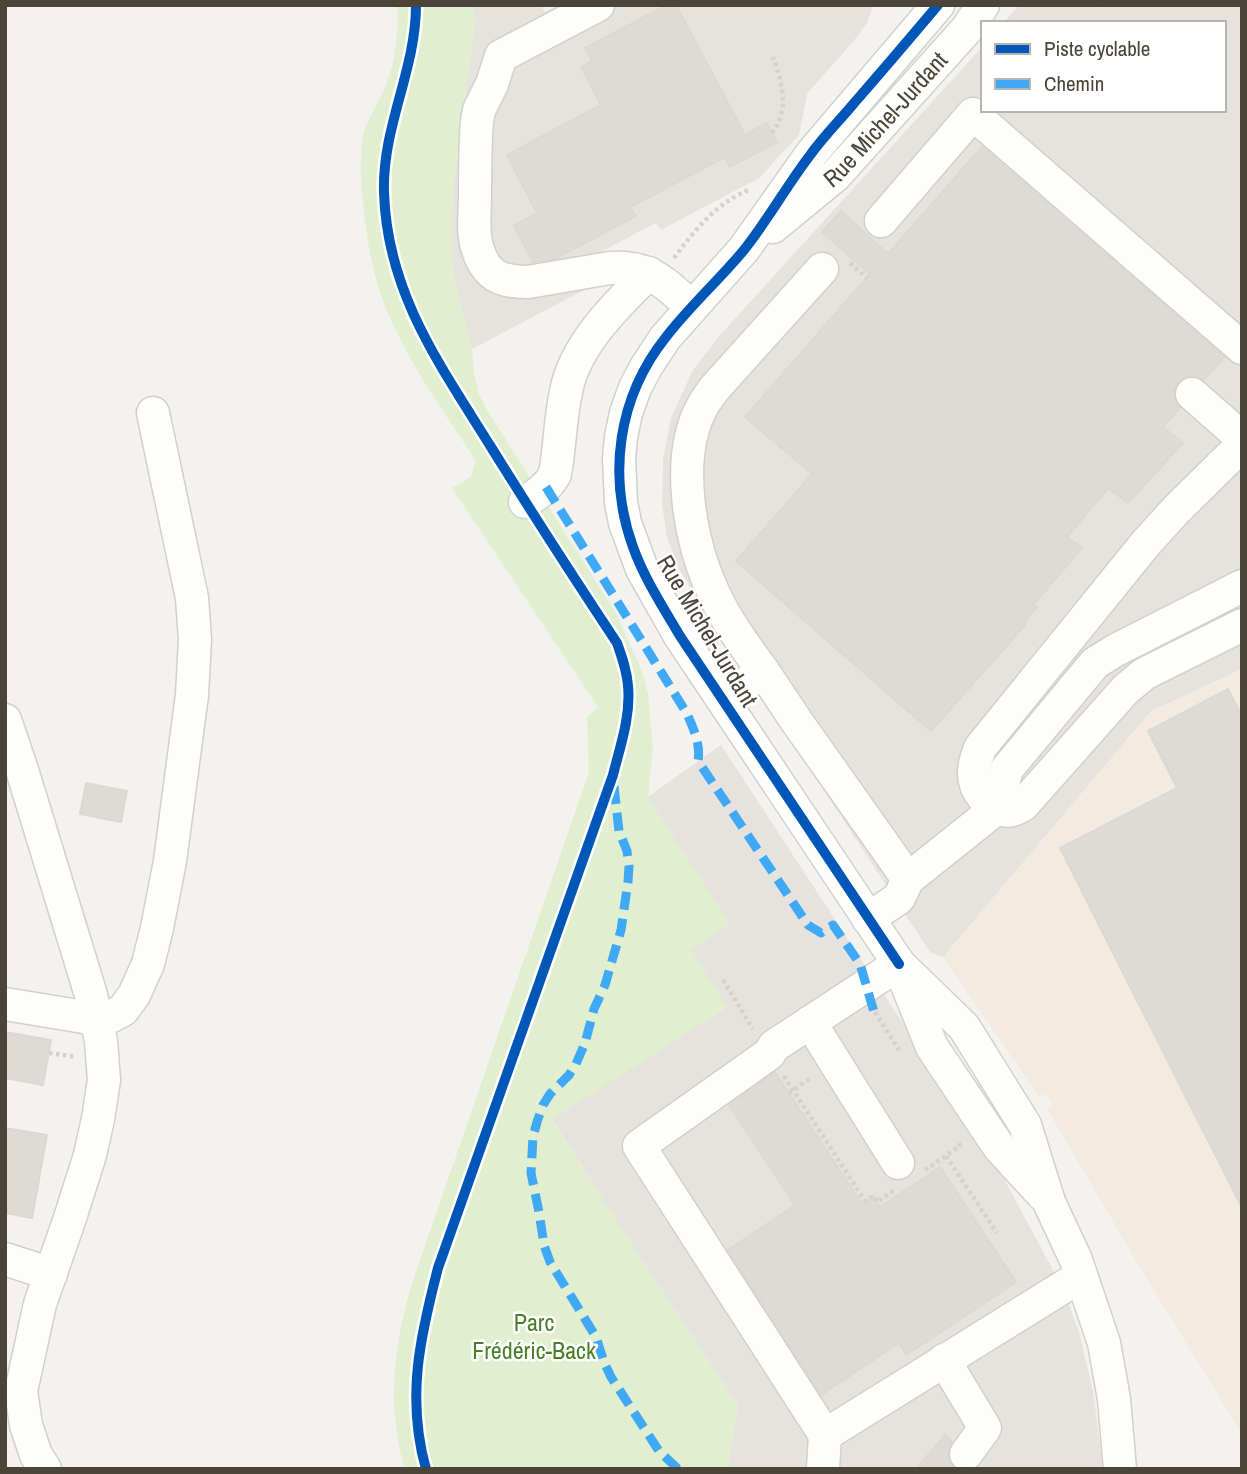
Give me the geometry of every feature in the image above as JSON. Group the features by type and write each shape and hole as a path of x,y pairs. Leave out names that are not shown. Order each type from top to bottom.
{"street":[{"path":"598,5 501,56 477,121 475,212 478,250 488,269 505,280 528,282 622,267 643,270 692,307"},
{"name":"Rue Michel-Jurdant","path":"939,5 812,153 744,249 665,338 635,388 626,413 621,437 619,482 625,523 642,569 680,635 899,964 932,1048 999,1147 1049,1202 1081,1276 1104,1343 1114,1399 1120,1469"},
{"name":"Rue Michel-Jurdant","path":"744,249 835,176 967,29 982,5"},
{"path":"846,112 854,133 870,138"},
{"path":"881,221 973,114 1242,348"},
{"path":"822,269 714,389 702,406 690,443 688,493 693,533 714,594 733,628 908,879"},
{"path":"525,502 539,494 555,474 566,392 576,360 599,328 649,274"},
{"path":"1192,394 1242,438"},
{"path":"5,1004 96,1019 112,1016 124,1010 148,964 170,861 192,695 194,639 192,598 153,413"},
{"path":"1242,444 1146,543 980,748 974,765 975,782 981,795 997,808 1011,811 1023,805 1125,690 1144,674 1242,625"},
{"path":"868,919 899,898 908,879 997,808 1007,769 1095,663 1115,650 1242,586"},
{"path":"723,700 763,671"},
{"path":"5,720 87,983 101,1041 104,1080 90,1155 40,1304 21,1391 26,1425 36,1455 46,1469"},
{"path":"823,1469 825,1435 639,1146 765,1058 774,1046 899,964"},
{"path":"810,1022 898,1163"},
{"path":"5,1259 51,1274"},
{"path":"825,1435 1081,1276"},
{"path":"944,1360 985,1427 966,1454"}],"path":[{"path":"772,133 780,118 784,97 781,77 773,57"},
{"path":"723,980 757,1036"},
{"path":"789,1093 806,1081"},
{"path":"946,1156 997,1233"}],"shaded area":[{"path":"470,5 541,5 545,12 559,5 874,5 856,38 807,94 799,135 759,178 661,230 656,223 589,258 601,281 472,349 453,272 451,246 453,187 476,17"},
{"path":"691,5 849,5 834,44 818,62 788,79 777,55 773,57 767,46 723,68"},
{"path":"1019,5 1096,5 1104,21 1005,21"},
{"path":"1096,5 1242,5 1242,285 1152,112 1226,112 1226,21 1104,21"},
{"path":"981,48 981,112 1152,112 1242,285 1242,669 1151,711 943,957 930,952 680,571 667,537 662,504 663,460 671,418 693,370 721,334"},
{"path":"804,251 822,269 788,307 811,329 736,420 767,447 718,504 688,476 666,474 675,419 685,393 704,362"},
{"path":"1242,669 1242,1434 1047,1109 1052,1105 1047,1094 1039,1097 943,957 1151,711"},
{"path":"721,745 1002,1175 1062,1287 1079,1332 1093,1391 1103,1469 728,1469 738,1405 551,1119 727,1007 690,949 730,924 648,797"},
{"path":"703,758 831,953 784,985 772,968 758,977 766,991 735,1011 695,947 730,924 648,797"},
{"path":"732,1013 760,1061 716,1092 766,1168 688,1222 789,1378 742,1408 592,1183 641,1150 615,1115 606,1113 597,1099"},
{"path":"856,1023 941,1152 877,1192 795,1063"},
{"path":"1014,1317 1045,1367 977,1415 937,1419 891,1469 752,1469 742,1432 806,1405 825,1434"}],"green space":[{"name":"Parc Frédéric-Back","path":"397,5 470,5 476,17 453,187 451,246 453,272 472,349 478,392 616,613 642,671 648,694 653,748 648,797 731,924 691,949 727,1007 551,1120 738,1405 728,1469 404,1469 396,1428 394,1388 406,1303 589,772 587,717 598,707 452,488 471,477 476,461 411,360 378,285 365,222 361,156 364,131 380,99 393,62 397,39"}],"building":[{"path":"667,5 676,5 745,135 767,123 777,142 730,167 725,157 630,207 636,216 555,259 533,262 514,226 537,213 507,155 601,105 581,67 592,61 585,48"},
{"path":"982,147 1224,357 1204,380 1187,376 1178,382 1174,399 1180,408 1163,427 1183,443 1128,503 1108,488 1067,537 1082,548 1033,605 1037,607 1024,622 1026,624 931,731 736,561 812,474 745,417 870,274 822,232 841,211 888,254"},
{"path":"1228,689 1242,716 1242,1208 1060,848 1177,788 1148,731"},
{"path":"86,783 127,791 121,822 80,814"},
{"path":"5,1032 51,1040 43,1085 5,1078"},
{"path":"775,1072 862,1204 873,1196 880,1207 940,1167 1016,1282 906,1355 899,1343 821,1395 728,1250 795,1205 729,1105"},
{"path":"5,1128 47,1135 32,1218 5,1213"},
{"path":"945,1435 952,1442 948,1453 955,1469 916,1469"}],"marked path":[{"path":"546,487 686,712 697,742 698,761 808,925 821,933 833,925 860,964 874,1012"},
{"path":"614,786 619,831 627,851 629,866 621,930 605,985 576,1064 543,1105 533,1137 531,1173 544,1245 550,1262 596,1337 611,1377 659,1451 678,1469"}],"cycle path":[{"path":"416,5 411,52 393,121 385,168 387,229 395,263 420,327 453,387 617,643 627,675 629,697 613,775 438,1268 421,1343 416,1392 420,1443 426,1469"},
{"path":"899,964 680,636 654,592 637,559 625,520 619,465 628,411 650,360 675,326 744,250 821,141 938,5"}]}
